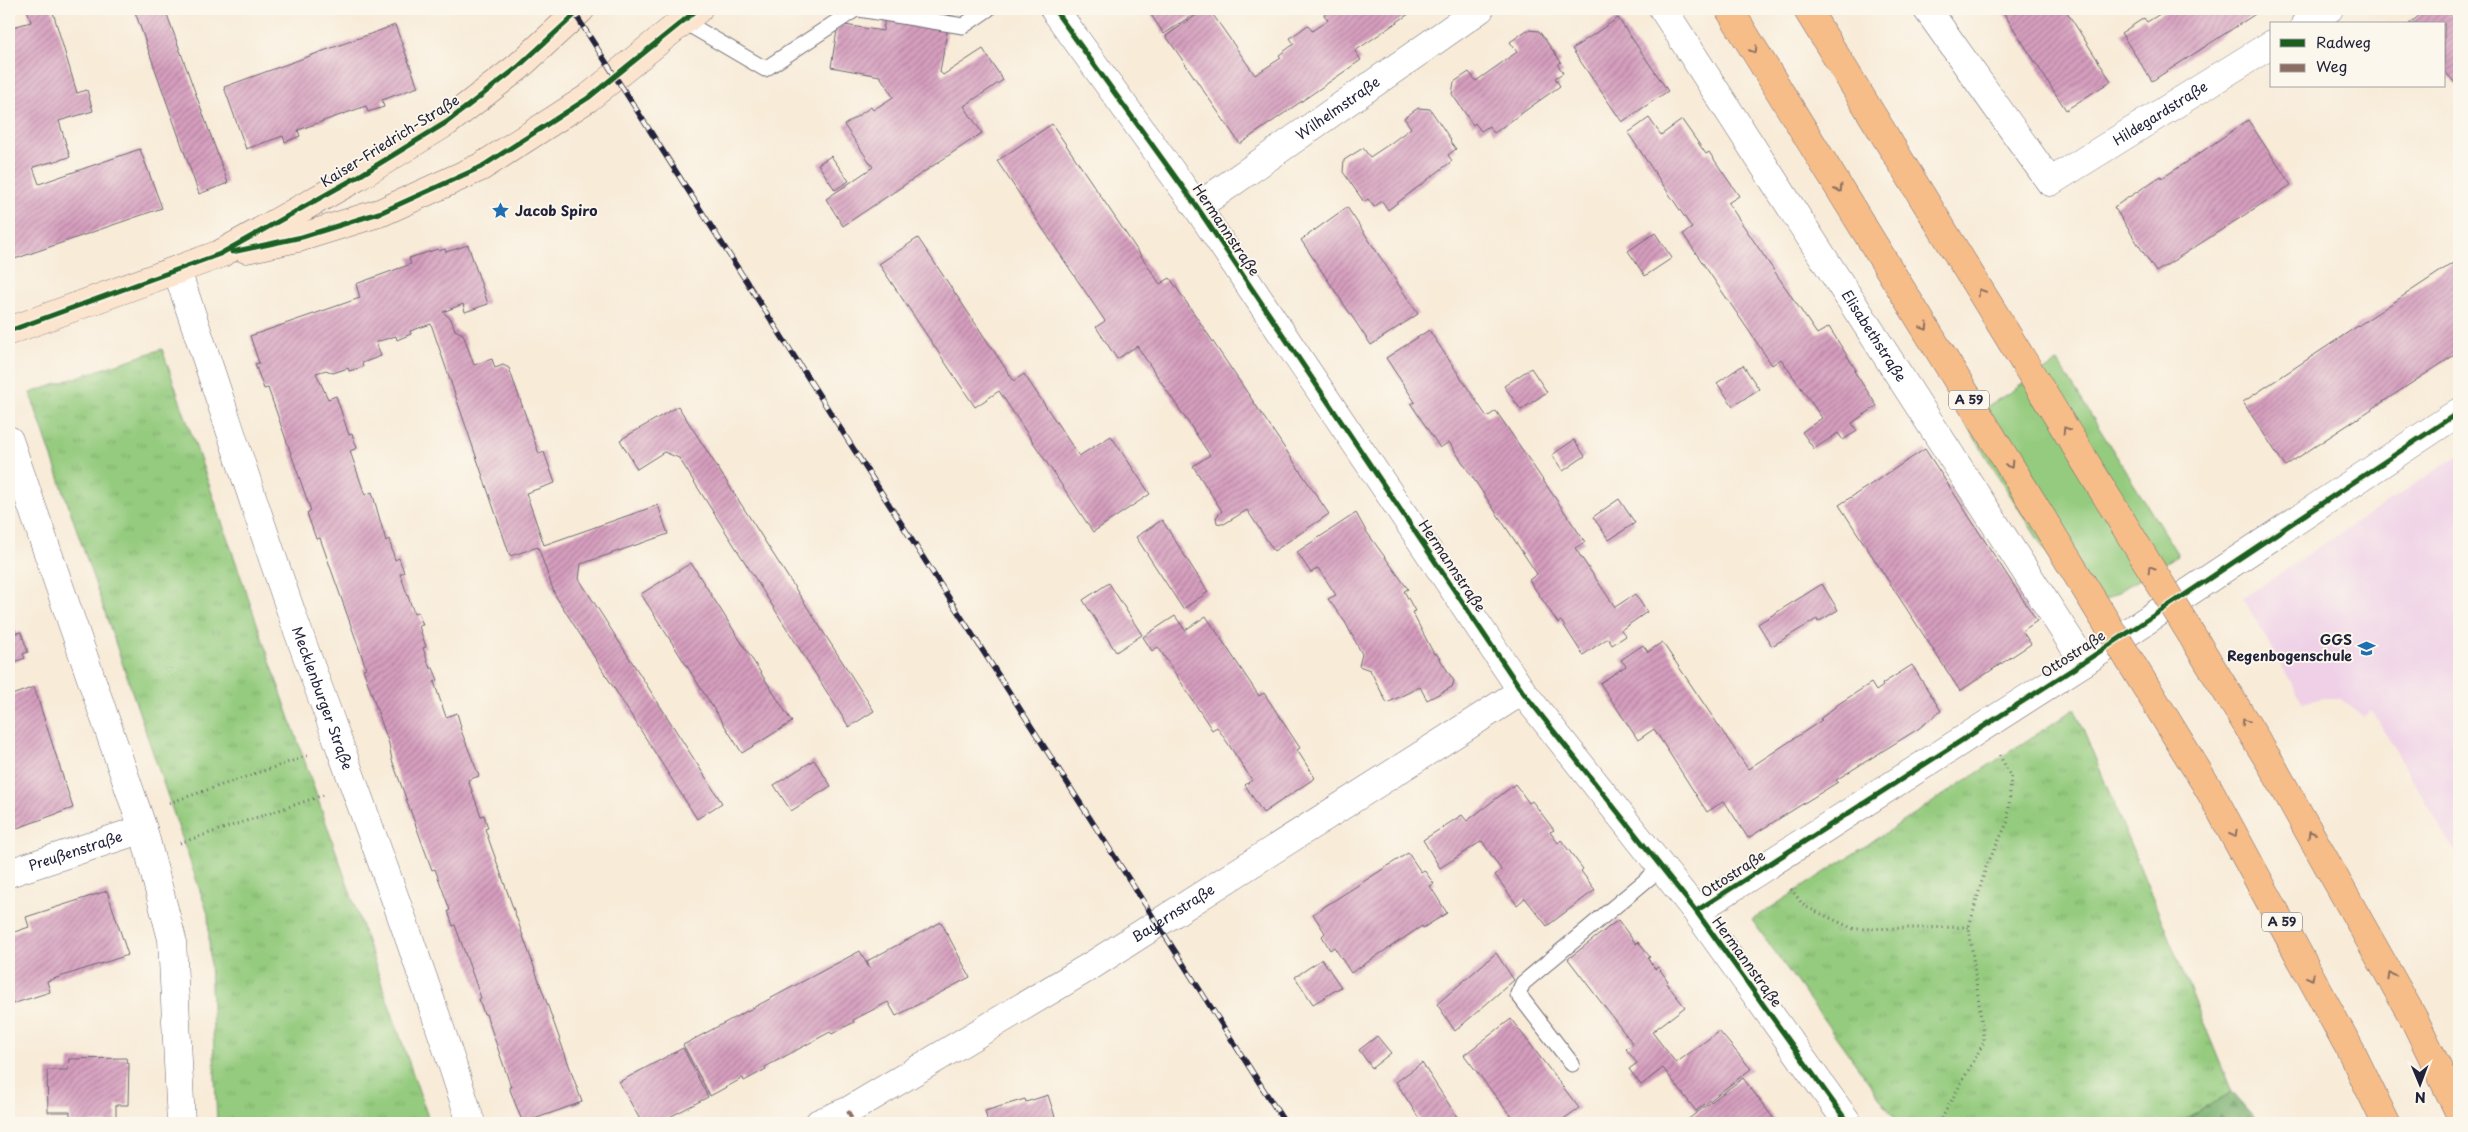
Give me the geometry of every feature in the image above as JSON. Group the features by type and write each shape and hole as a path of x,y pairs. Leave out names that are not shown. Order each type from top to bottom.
{"highway":[{"name":"A 59","path":"1729,9 2210,791 2352,1053 2386,1123"},
{"path":"1807,9 2271,764 2414,1019 2459,1112"},
{"path":"2414,1019 2459,1086"},
{"path":"2352,1053 2374,1123"}],"main road":[{"name":"Kaiser-Friedrich-Straße","path":"9,331 220,254 359,176 447,122 518,67 581,9"},
{"name":"Kaiser-Friedrich-Straße","path":"220,254 302,237 382,212 481,167 588,98 690,15"}],"street":[{"name":"Hermannstraße","path":"1054,9 1197,207 1522,691 1696,911 1848,1123"},
{"name":"Wilhelmstraße","path":"1197,207 1480,9"},
{"name":"Elisabethstraße","path":"1663,9 2084,662"},
{"name":"Hildegardstraße","path":"1927,9 2050,182 2270,45"},
{"path":"2308,22 2329,9"},
{"name":"Mecklenburger Straße","path":"177,271 295,622 443,1034 472,1123"},
{"name":"Ottostraße","path":"1696,911 2084,662 2459,412"},
{"path":"9,440 143,832 172,939 181,1123"},
{"name":"Bayernstraße","path":"819,1123 848,1111 1094,964 1522,691"},
{"name":"Preußenstraße","path":"9,874 143,832"}],"lane":[{"path":"690,15 765,69 858,9 962,26 988,9"},
{"path":"1572,1064 1518,994 1520,989 1523,983 1662,867"}],"path":[{"path":"1939,1123 1984,1042 1969,927 1986,867 2008,821 2011,778 1991,737 1982,727"},
{"path":"143,832 340,744"},
{"path":"143,832 355,785"},
{"path":"1771,862 1804,906 1854,929 1969,927"}],"shaded area":[{"name":"GGS Regenbogenschule","path":"2459,455 2459,859 2372,710 2364,717 2339,698 2323,698 2303,703 2243,598"}],"green space":[{"path":"162,349 430,1123 217,1123 208,914 30,393"},
{"path":"2058,362 2178,555 2084,613 1964,421"},
{"path":"2075,709 2232,1092 2179,1123 1898,1123 1752,920"},
{"path":"2232,1092 2259,1123 2179,1123"}],"building":[{"path":"27,9 52,9 77,93 87,90 93,111 59,121 70,157 33,167 39,184 140,149 162,208 9,261 9,169 14,167 9,151 9,28 31,22"},
{"path":"134,9 165,9 228,183 199,194"},
{"path":"886,9 951,9 940,72 943,75 983,49 1003,80 964,106 982,133 843,226 826,199 873,167 844,125 871,107 873,110 893,97 880,76 831,67 838,24 883,31"},
{"path":"1147,9 1202,9 1164,34"},
{"path":"1205,9 1209,9 1255,75 1281,58 1279,55 1294,44 1290,38 1308,25 1312,31 1328,20 1324,15 1327,9 1416,9 1355,51 1361,60 1240,144 1166,36"},
{"path":"2001,9 2065,9 2111,81 2066,110"},
{"path":"2168,9 2263,9 2152,81 2121,33 2144,18 2147,22"},
{"path":"2427,9 2444,9 2450,15 2459,9 2459,88 2446,72 2446,22 2411,22"},
{"path":"1618,18 1668,91 1622,122 1572,49"},
{"path":"395,25 418,87 382,100 384,107 368,112 366,106 298,130 300,136 285,142 283,136 246,149 224,87"},
{"path":"1527,30 1539,31 1561,62 1558,65 1563,73 1555,78 1560,86 1494,133 1489,126 1481,131 1475,123 1473,125 1452,94 1454,82 1469,72 1476,81 1517,52 1510,42"},
{"path":"1418,108 1430,109 1451,140 1456,149 1448,155 1452,161 1388,210 1382,201 1374,207 1368,199 1364,202 1343,172 1344,160 1363,148 1370,157 1391,143 1411,128 1404,118"},
{"path":"1649,118 1661,135 1682,120 1706,154 1709,152 1739,196 1728,203 1817,334 1829,327 1856,370 1854,371 1877,406 1852,423 1857,431 1843,440 1838,433 1814,449 1802,432 1822,418 1781,359 1772,365 1683,234 1692,228 1628,133"},
{"path":"2248,120 2291,185 2156,272 2114,207 2161,176 2162,178 2184,164"},
{"path":"1052,124 1160,284 1170,278 1329,514 1274,551 1247,510 1224,524 1217,523 1216,517 1222,511 1193,466 1210,455 1137,346 1117,359 1096,327 1105,321 997,161"},
{"path":"831,156 849,181 835,190 818,164"},
{"path":"1347,207 1418,314 1371,345 1301,240"},
{"path":"1655,233 1672,258 1645,276 1628,251"},
{"path":"918,238 1014,381 1024,374 1079,456 1111,436 1150,494 1093,532 999,391 975,407 879,264"},
{"path":"468,245 488,304 465,312 463,304 443,312 451,319 455,330 463,334 474,365 492,359 495,368 503,365 509,368 539,454 544,452 555,483 526,493 544,545 658,505 668,534 581,564 579,579 722,803 697,819 555,595 538,547 510,556 431,324 410,331 411,334 397,340 396,336 376,342 381,356 362,363 363,367 349,371 348,368 333,373 326,370 316,373 328,399 336,396 349,435 352,434 357,448 350,451 365,495 372,492 386,541 389,539 395,560 399,558 404,572 400,574 414,613 418,612 423,625 419,626 426,647 423,648 430,668 433,668 438,680 434,682 446,717 457,713 460,728 479,776 468,780 481,816 484,815 488,828 485,829 582,1102 523,1123 509,1087 511,1087 486,1014 484,1014 479,999 481,998 455,925 453,926 448,911 450,910 435,869 432,870 392,760 389,744 363,669 366,668 320,538 316,539 307,513 311,511 268,388 264,389 255,364 259,363 250,336 360,298 356,284 411,264 409,258 438,249 439,251 445,249 446,252"},
{"path":"2459,259 2459,352 2285,466 2243,402"},
{"path":"1429,330 1487,417 1496,411 1585,542 1575,548 1615,607 1635,594 1647,612 1621,630 1626,636 1612,645 1608,638 1583,655 1561,621 1558,623 1529,580 1537,574 1449,442 1440,448 1411,404 1415,402 1386,358"},
{"path":"1743,365 1759,389 1733,406 1717,383"},
{"path":"1531,368 1547,392 1521,410 1504,386"},
{"path":"678,406 874,711 849,727 679,458 664,452 637,469 620,440"},
{"path":"1574,440 1585,456 1563,471 1552,455"},
{"path":"1925,449 2037,621 2022,631 2031,644 1960,691 1839,505"},
{"path":"1619,499 1635,523 1609,540 1593,517"},
{"path":"1356,513 1366,531 1408,589 1404,591 1415,611 1412,612 1434,654 1436,653 1454,681 1452,687 1427,700 1420,687 1387,703 1370,670 1359,666 1362,654 1345,622 1328,599 1336,595 1318,568 1311,573 1297,552"},
{"path":"1162,520 1208,592 1183,609 1136,537"},
{"path":"691,563 792,722 742,753 641,594"},
{"path":"1109,583 1142,635 1116,652 1083,600"},
{"path":"1822,584 1838,610 1818,622 1817,619 1772,646 1758,624"},
{"path":"9,613 16,633 21,632 28,652 23,654 25,658 9,664"},
{"path":"1175,616 1185,630 1206,616 1259,696 1264,693 1300,748 1297,750 1315,778 1263,813 1245,785 1252,780 1217,727 1212,730 1158,647 1152,651 1143,637"},
{"path":"1662,642 1748,769 1822,720 1820,719 1840,703 1871,683 1876,691 1883,686 1882,684 1912,665 1941,711 1918,729 1836,780 1838,782 1748,838 1724,801 1707,812 1654,729 1638,740 1600,683 1626,666 1621,660 1643,645 1648,652"},
{"path":"34,687 73,808 9,831 9,696"},
{"path":"814,760 831,786 791,811 774,785"},
{"path":"1515,784 1529,803 1532,801 1554,830 1550,832 1558,843 1561,840 1583,869 1581,871 1595,890 1547,926 1525,898 1517,905 1495,875 1501,870 1482,841 1440,868 1423,840 1462,815 1467,821"},
{"path":"1408,853 1421,872 1424,870 1434,884 1430,886 1447,913 1423,928 1422,926 1351,973 1334,947 1330,950 1322,936 1325,933 1313,914"},
{"path":"107,891 128,955 47,981 50,992 9,1005 9,934 29,927 26,917"},
{"path":"1618,920 1636,944 1638,942 1650,957 1648,958 1655,969 1658,967 1668,981 1666,983 1685,1007 1652,1032 1676,1063 1719,1031 1751,1069 1696,1111 1663,1068 1641,1085 1629,1069 1637,1063 1626,1049 1633,1044 1568,959"},
{"path":"941,922 970,977 896,1016 888,1002 853,1020 854,1022 832,1034 830,1032 765,1067 766,1069 744,1081 743,1078 710,1096 683,1045 860,951 869,968 867,961"},
{"path":"1496,953 1514,980 1455,1031 1437,1004"},
{"path":"1322,959 1341,987 1313,1004 1295,977"},
{"path":"1511,1019 1579,1108 1558,1123 1516,1123 1464,1055"},
{"path":"1377,1036 1391,1053 1372,1068 1359,1050"},
{"path":"683,1048 708,1097 658,1123 642,1123 619,1082"},
{"path":"126,1058 127,1063 129,1063 128,1105 116,1105 116,1123 70,1123 70,1112 48,1112 47,1070 68,1070 69,1059"},
{"path":"1422,1063 1461,1123 1422,1123 1396,1082"},
{"path":"1743,1078 1777,1123 1690,1123 1687,1120"},
{"path":"1048,1095 1057,1123 988,1123 985,1111 1025,1099 1026,1102"}],"railway":[{"path":"572,9 1285,1123"}],"marked path":[{"path":"848,1111 854,1123"}],"cycle path":[{"path":"9,331 220,254 359,176 447,122 518,67 581,9"},
{"path":"232,252 302,237 382,212 481,167 588,98 698,9"},
{"path":"1054,9 1197,207 1522,691 1696,911 1848,1123"},
{"path":"1696,911 2084,662 2459,412"}],"place":[{"name":"Jacob Spiro","path":"501,211"},
{"name":"GGS Regenbogenschule","path":"2366,648"}]}
